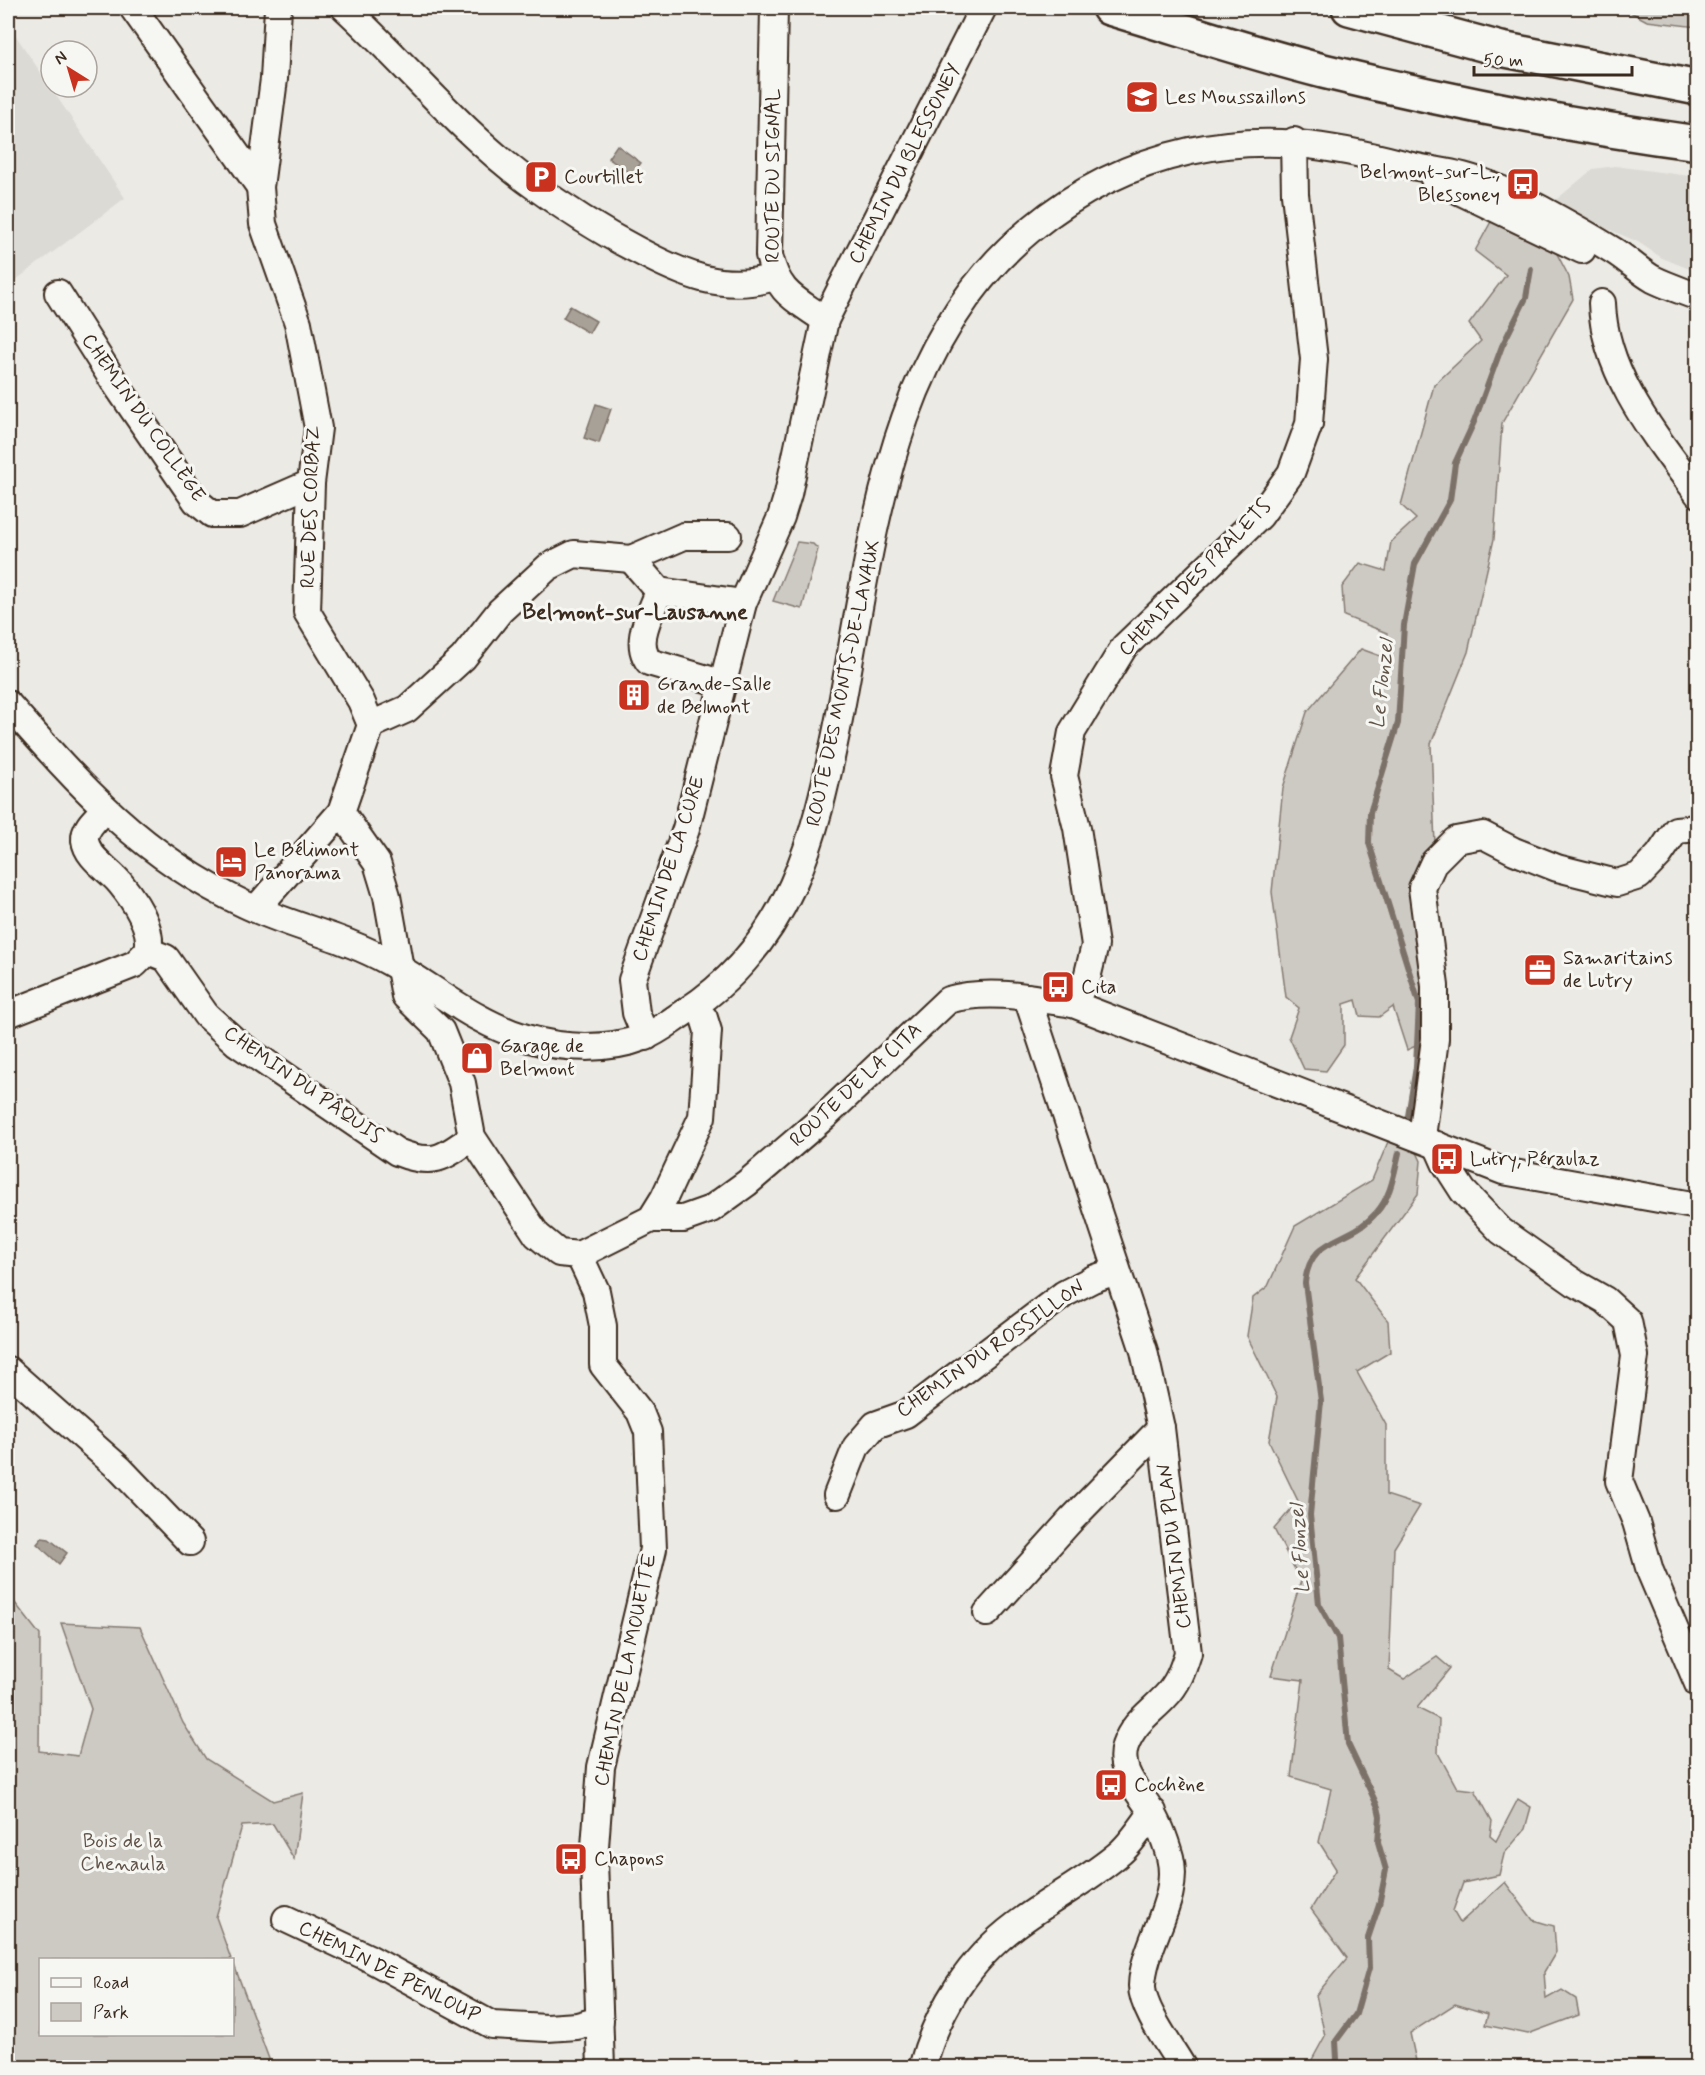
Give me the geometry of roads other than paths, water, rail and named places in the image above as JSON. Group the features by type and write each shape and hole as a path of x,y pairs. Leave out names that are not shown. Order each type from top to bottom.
{"highway":[{"path":"1109,8 1259,54 1410,91 1490,109 1698,143"},
{"path":"1349,8 1501,49 1698,88"}],"street":[{"path":"134,8 260,187"},
{"name":"RUE DES CORBAZ","path":"278,8 274,79 260,187 263,225 298,323 318,428 311,483 307,612 361,701 371,725"},
{"path":"345,8 473,134 525,179 601,232 682,274 740,285 774,277"},
{"name":"ROUTE DU SIGNAL","path":"774,8 769,255 774,277 788,294 825,320"},
{"name":"CHEMIN DU BLESSONEY","path":"825,320 983,8"},
{"name":"ROUTE DES MONTS-DE-LAVAUX","path":"8,704 71,776 105,809 140,841 181,871 256,909 334,935 364,948 398,967 457,1006 522,1037 552,1045 600,1047 646,1037 696,1005 747,959 778,917 796,881 820,814 875,527 910,402 953,315 983,275 1013,243 1058,207 1129,169 1186,151 1229,144 1294,141 1337,147 1468,177 1505,192 1614,251 1652,278"},
{"name":"CHEMIN DES PRALETS","path":"1073,1004 1087,978 1095,945 1077,828 1064,776 1072,732 1124,647 1260,516 1290,473 1309,424 1314,359 1295,194 1294,141"},
{"name":"ROUTE DES MONTS-DE-LAVAUX","path":"1400,163 1622,269 1652,278 1698,297"},
{"name":"CHEMIN DU COLLÈGE","path":"58,293 113,380 195,501 212,514 240,514 311,483"},
{"path":"1602,303 1602,322 1614,362 1642,416 1698,494"},
{"name":"CHEMIN DE LA CURE","path":"646,1037 636,1013 632,980 686,829 743,603 786,501 825,320"},
{"path":"256,909 341,812 371,725 407,709 463,658 500,611 548,567 574,554 631,559 684,536 728,536"},
{"path":"631,559 659,591 743,603"},
{"path":"659,591 641,643 642,653 650,662 724,684"},
{"path":"8,1014 135,964 148,951 151,940 144,922 120,883 89,849 85,839 87,830 105,809"},
{"path":"341,812 377,863 387,896 405,996 441,1031 462,1083 472,1137 537,1235 559,1253 579,1255 651,1219 664,1198 702,1117 708,1031 704,1018"},
{"path":"1698,828 1676,830 1659,855 1639,876 1617,883 1557,868 1514,851 1483,835 1456,840 1434,862 1422,888 1435,975 1435,1039 1430,1141 1463,1191 1501,1231 1575,1283 1605,1300 1628,1322 1635,1356 1619,1481 1636,1522 1650,1571 1698,1684"},
{"name":"CHEMIN DU PÂQUIS","path":"148,951 166,958 206,1015 237,1043 397,1152 426,1160 446,1157 472,1137"},
{"name":"ROUTE DE LA CITA","path":"651,1219 683,1219 711,1209 747,1183 824,1118 948,1000 965,995 1027,997 1073,1004 1387,1124 1503,1171 1698,1206"},
{"name":"CHEMIN DU PLAN","path":"1027,997 1144,1351 1161,1428 1188,1653 1180,1676 1166,1696 1139,1720 1125,1747 1124,1771 1152,1812 1171,1859 1170,1890 1150,1946 1142,1987 1149,2010 1183,2067"},
{"name":"CHEMIN DE LA MOUETTE","path":"579,1255 596,1292 603,1326 603,1365 640,1412 648,1432 653,1513 653,1549 601,1767 594,1860 601,2067"},
{"name":"CHEMIN DU ROSSILLON","path":"837,1495 856,1447 875,1425 906,1414 1064,1294 1093,1279 1116,1271"},
{"path":"8,1370 120,1469 190,1542"},
{"path":"987,1613 1071,1520 1161,1428"},
{"path":"922,2067 945,2007 974,1962 1016,1925 1096,1872 1124,1850 1152,1812"},
{"name":"CHEMIN DE PENLOUP","path":"286,1919 367,1958 492,2025 547,2028 578,2026 600,2020"}],"waterway":[{"name":"Le Flonzel","path":"1408,1116 1416,1067 1419,1003 1369,843 1370,813 1398,723 1404,625 1415,564 1450,500 1455,463 1474,422 1502,346 1526,298 1531,269"},
{"name":"Le Flonzel","path":"1334,2068 1337,2059 1336,2041 1356,2014 1369,1968 1368,1938 1379,1905 1386,1870 1378,1842 1380,1816 1378,1807 1348,1744 1338,1638 1319,1604 1310,1515 1321,1401 1305,1283 1308,1267 1314,1256 1332,1242 1365,1223 1381,1207 1391,1185 1399,1153"}],"place":[{"name":"Les Moussaillons","path":"1142,97"},
{"name":"Courtillet","path":"541,177"},
{"name":"Belmont-sur-L., Blessoney","path":"1523,184"},
{"name":"Grande-Salle de Belmont","path":"634,695"},
{"name":"Le Bélimont Panorama","path":"231,862"},
{"name":"Samaritains de Lutry","path":"1540,970"},
{"name":"Cita","path":"1058,987"},
{"name":"Garage de Belmont","path":"477,1058"},
{"name":"Lutry, Péraulaz","path":"1447,1159"},
{"name":"Cochène","path":"1111,1785"},
{"name":"Chapons","path":"571,1859"}],"district":[{"name":"Belmont-sur-Lausanne","path":"635,613"}],"park label":[{"name":"Bois de la Chenaula","path":"123,1852"}]}
